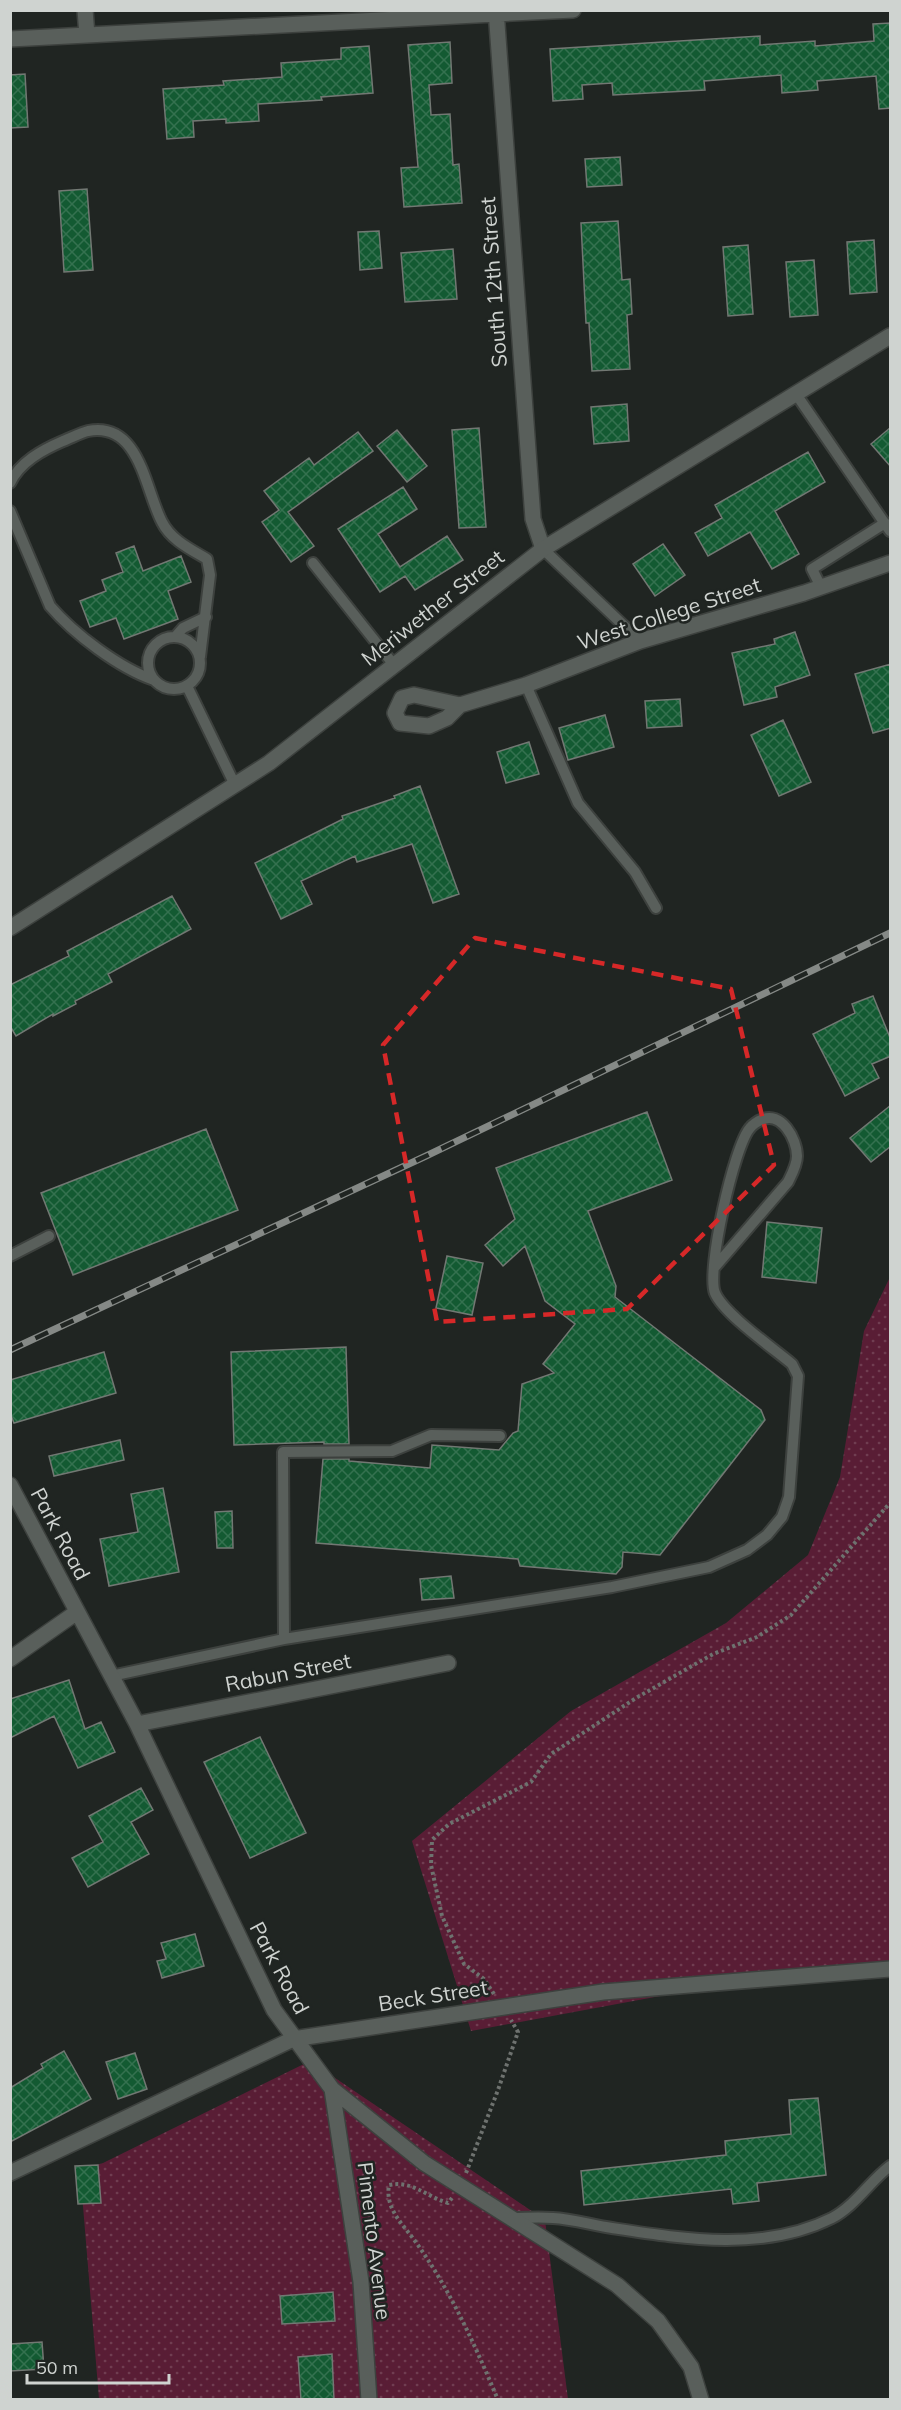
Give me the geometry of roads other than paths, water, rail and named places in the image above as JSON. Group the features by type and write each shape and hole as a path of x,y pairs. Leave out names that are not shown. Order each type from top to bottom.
{"street":[{"path":"85,10 87,35"},
{"path":"10,39 339,16 573,10"},
{"name":"South 12th Street","path":"496,12 533,519 543,549"},
{"name":"Meriwether Street","path":"10,928 269,763 543,549 891,336"},
{"name":"West College Street","path":"460,705 526,685 640,641 821,587 891,563"},
{"name":"Park Road","path":"10,1485 137,1725 273,2010 293,2039 332,2089 424,2163 617,2285 658,2321 691,2367 701,2400"},
{"path":"10,1659 77,1612"},
{"name":"Rabun Street","path":"137,1725 448,1663"},
{"name":"Beck Street","path":"10,2173 293,2039 603,1992 891,1969"},
{"name":"Pimento Avenue","path":"332,2089 361,2282 369,2400"}],"lane":[{"path":"796,394 888,527 812,569 821,587"},
{"path":"10,483 24,464 49,447 89,431 103,432 126,442 136,453 162,523 177,540 207,559 210,575 198,673 186,686 170,689 118,664 59,616 50,606 10,511"},
{"path":"543,549 640,641"},
{"path":"313,563 394,665"},
{"path":"154,680 149,673 148,655 159,641 176,636 183,628 206,617"},
{"path":"176,636 191,643 200,657"},
{"path":"526,685 578,802 635,872 656,908"},
{"path":"186,686 235,785"},
{"path":"111,1676 284,1640 612,1587 709,1567 747,1550 767,1534 782,1517 789,1497 798,1376 792,1364 726,1308 715,1293 713,1280 714,1268 725,1201 737,1156 750,1128 763,1119 777,1119 786,1125 793,1140 797,1155 793,1171 788,1182 714,1268"},
{"path":"10,1256 49,1236"},
{"path":"284,1640 284,1452 392,1451 431,1435 501,1436"},
{"path":"512,2218 553,2218 612,2228 729,2241 764,2237 806,2228 834,2217 848,2207 878,2175 891,2166"}],"railway":[{"path":"10,1350 426,1156 890,933"}]}
